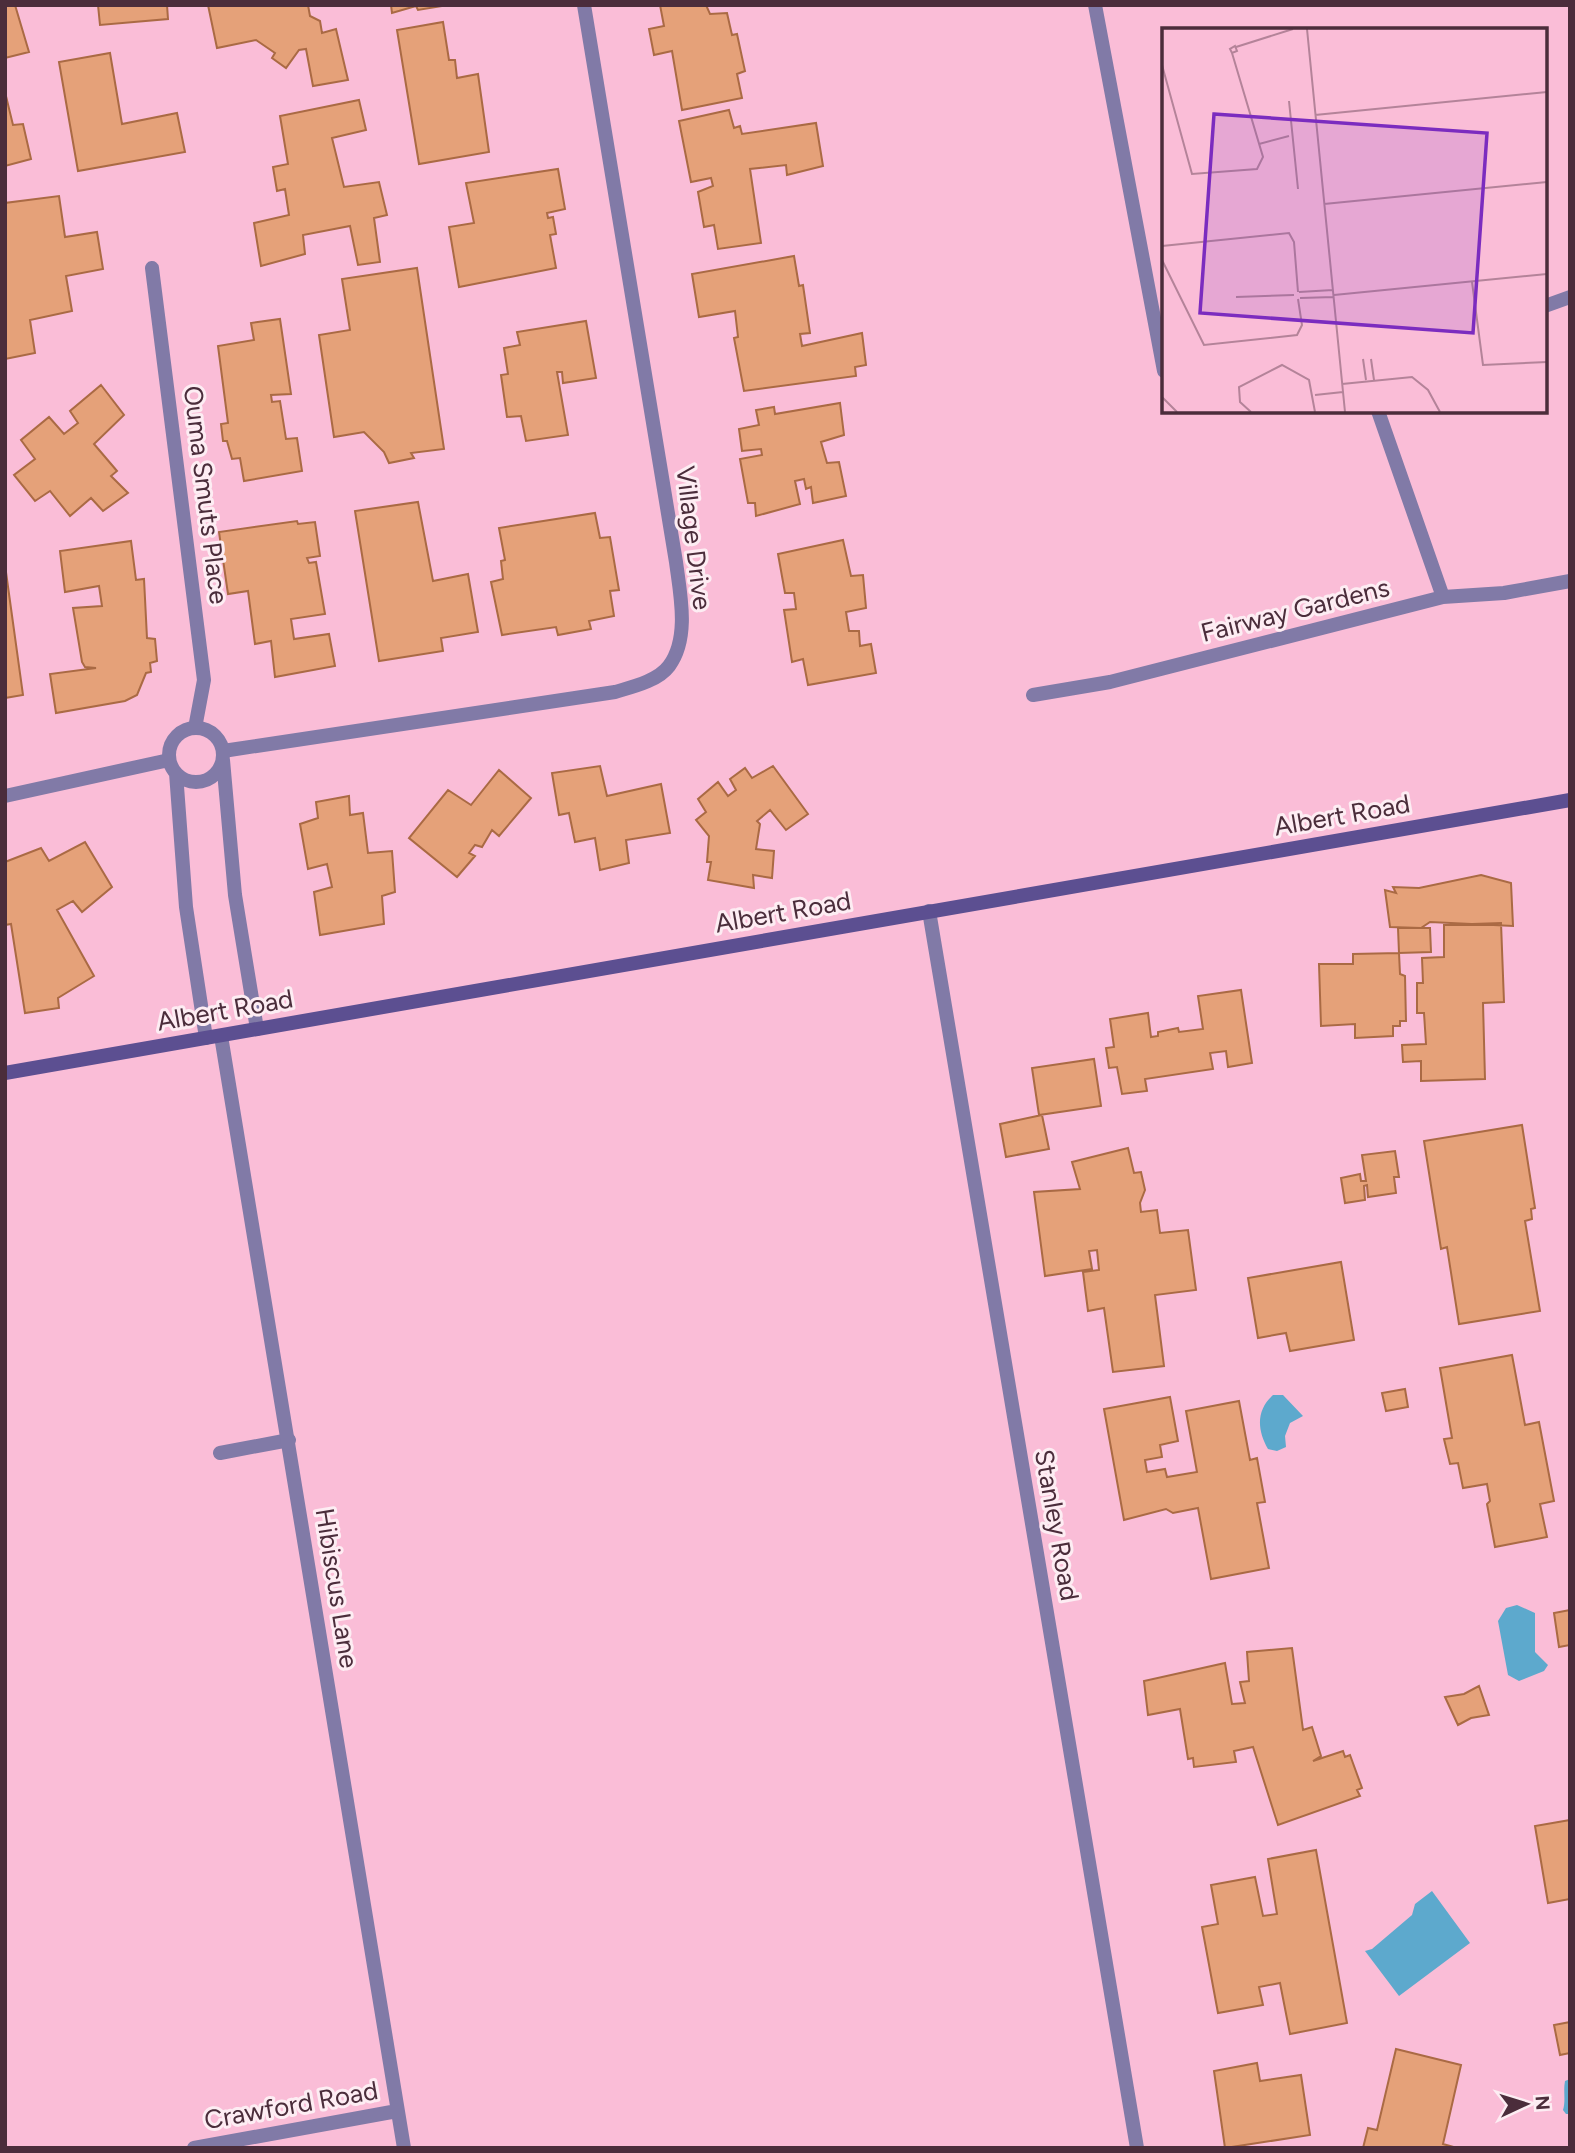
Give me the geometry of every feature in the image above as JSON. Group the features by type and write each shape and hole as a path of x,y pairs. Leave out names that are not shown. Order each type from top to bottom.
{"street":[{"name":"Village Drive","path":"223,755 615,692 642,684 669,667 677,648 681,622 678,574 584,5"},
{"path":"1095,5 1162,360"},
{"name":"Ouma Smuts Place","path":"152,268 204,680 195,728"},
{"path":"1547,305 1570,298"},
{"path":"1379,413 1443,597"},
{"name":"Fairway Gardens","path":"1033,695 1110,682 1443,597 1504,593 1570,581"},
{"path":"223,755 218,771 197,783 186,781 172,767 169,748 174,738 183,730 195,728 207,730 216,736 223,755 235,895 257,1029"},
{"path":"5,796 172,767"},
{"name":"Hibiscus Lane","path":"172,767 186,907 214,1037 289,1440 404,2148"},
{"name":"Albert Road","path":"5,1073 1570,800"},
{"name":"Stanley Road","path":"929,911 1137,2148"},
{"path":"220,1452 289,1440"},
{"name":"Crawford Road","path":"194,2148 397,2111"}],"water":[{"path":"1273,1395 1283,1395 1303,1416 1290,1423 1285,1436 1286,1447 1277,1451 1268,1449 1260,1428 1261,1414"},
{"path":"1517,1605 1535,1613 1535,1652 1548,1665 1544,1671 1519,1681 1508,1675 1498,1621 1506,1608"},
{"path":"1432,1891 1470,1943 1399,1996 1365,1951 1372,1949 1412,1915 1415,1904"},
{"path":"1570,2079 1570,2114 1566,2114 1563,2110 1564,2085 1565,2081"}],"building":[{"path":"5,5 15,5 29,52 5,58"},
{"path":"98,5 167,5 168,19 100,25"},
{"path":"208,5 308,5 310,16 320,21 322,33 336,29 348,80 313,86 306,49 299,50 286,68 272,58 275,53 256,40 217,48"},
{"path":"391,5 448,5 418,10 416,6 392,13"},
{"path":"660,5 706,5 710,14 727,13 732,35 737,34 745,71 737,74 742,98 682,110 672,51 654,55 649,29 664,26"},
{"path":"443,22 449,60 455,60 457,78 478,74 489,152 419,164 397,30"},
{"path":"110,53 122,124 177,113 185,152 78,171 59,62"},
{"path":"5,92 13,125 23,124 31,159 5,166"},
{"path":"359,100 366,130 332,138 344,187 379,182 387,215 374,218 380,262 358,265 350,226 303,235 305,254 261,266 254,223 289,215 285,189 277,191 273,167 288,164 280,116"},
{"path":"729,110 734,128 740,126 742,134 816,123 823,166 787,175 786,165 750,169 761,243 718,249 714,225 704,227 698,192 713,186 711,178 691,182 679,121"},
{"path":"558,169 565,209 547,213 548,218 553,217 556,234 550,235 556,268 459,287 449,227 474,223 466,183"},
{"path":"59,196 65,237 97,232 103,269 66,276 72,311 30,320 35,353 5,359 5,203"},
{"path":"794,256 799,286 803,285 810,333 800,334 802,346 862,333 866,365 855,367 856,376 744,391 734,338 738,337 735,311 699,317 692,274"},
{"path":"417,268 444,449 411,453 414,458 389,463 384,452 364,432 334,437 319,335 350,330 342,279"},
{"path":"280,319 291,394 271,395 272,402 280,401 286,439 297,438 302,471 244,481 240,458 232,459 227,441 223,441 221,424 228,423 218,346 254,340 251,323"},
{"path":"586,321 596,378 563,383 562,372 557,372 568,435 526,441 521,416 507,417 501,375 508,374 504,348 520,345 517,332"},
{"path":"101,385 124,415 94,444 117,471 111,476 128,493 103,511 91,498 70,516 50,491 35,501 14,475 35,459 21,440 49,417 64,434 78,423 70,411"},
{"path":"840,403 844,435 821,442 827,463 839,462 846,496 813,503 811,487 806,489 804,479 795,481 800,504 756,516 755,503 748,503 740,459 762,455 761,449 742,451 739,429 759,425 756,410 774,407 775,414"},
{"path":"418,502 433,581 468,574 478,632 441,638 443,651 379,661 355,511"},
{"path":"595,513 600,538 610,537 619,590 610,591 614,616 589,621 591,629 558,635 556,627 502,635 491,582 503,579 501,561 505,560 499,528"},
{"path":"297,521 298,524 315,522 320,556 307,558 309,563 316,562 325,614 291,619 294,639 329,634 335,666 275,677 271,641 255,644 248,591 228,594 219,532"},
{"path":"843,540 851,576 863,575 866,608 846,612 849,631 859,631 860,646 871,644 876,673 808,685 803,659 792,662 784,610 796,609 794,593 785,593 778,554"},
{"path":"131,541 136,580 144,579 147,638 155,639 157,661 150,663 151,672 146,673 137,695 125,701 56,713 50,674 96,668 85,667 82,662 73,608 102,606 99,586 65,592 60,551"},
{"path":"5,565 23,695 5,698"},
{"path":"600,766 607,796 661,784 670,833 626,840 629,863 600,870 595,838 575,842 569,813 559,815 552,773"},
{"path":"773,766 808,814 786,830 770,810 757,821 760,824 756,849 774,851 772,878 753,875 754,888 708,880 711,862 707,862 709,836 696,820 706,812 698,799 718,782 728,796 736,790 730,779 745,768 752,778"},
{"path":"499,770 531,798 499,836 492,830 482,847 475,845 469,853 475,856 457,877 409,838 448,790 471,805"},
{"path":"349,796 350,815 363,813 368,853 392,851 395,892 382,896 384,924 320,935 314,892 332,887 327,864 308,869 300,824 318,818 316,802"},
{"path":"85,842 112,887 82,912 73,901 57,910 94,976 58,998 59,1008 25,1013 11,924 5,925 5,862 41,848 49,861"},
{"path":"1481,875 1511,883 1513,926 1430,922 1421,928 1390,927 1385,890 1396,893 1393,887 1419,888"},
{"path":"1501,923 1504,1002 1483,1003 1485,1079 1421,1081 1421,1061 1403,1062 1402,1045 1426,1044 1424,1013 1417,1013 1417,983 1423,983 1422,958 1444,957 1444,925"},
{"path":"1398,928 1430,928 1431,952 1399,953"},
{"path":"1399,953 1400,974 1405,976 1406,1021 1400,1021 1400,1026 1393,1026 1393,1036 1355,1038 1355,1024 1321,1026 1319,964 1353,964 1353,954"},
{"path":"1241,990 1252,1063 1228,1067 1226,1051 1210,1053 1213,1069 1145,1079 1147,1091 1122,1094 1117,1067 1109,1068 1106,1048 1114,1047 1110,1019 1148,1013 1151,1037 1158,1036 1158,1032 1178,1028 1179,1032 1203,1029 1198,996"},
{"path":"1094,1059 1101,1106 1039,1115 1032,1068"},
{"path":"1042,1115 1049,1149 1006,1157 1000,1124"},
{"path":"1522,1125 1535,1208 1531,1209 1532,1219 1525,1221 1540,1311 1459,1324 1447,1247 1441,1249 1424,1141"},
{"path":"1128,1148 1134,1173 1141,1172 1145,1190 1140,1203 1141,1212 1157,1210 1160,1233 1188,1230 1196,1290 1155,1295 1164,1366 1113,1372 1104,1308 1088,1311 1083,1272 1099,1270 1097,1250 1089,1251 1092,1269 1045,1276 1034,1192 1080,1189 1072,1162"},
{"path":"1395,1151 1399,1177 1394,1177 1396,1193 1368,1197 1367,1185 1364,1186 1365,1200 1345,1203 1341,1178 1360,1174 1361,1181 1366,1181 1362,1155"},
{"path":"1341,1262 1354,1340 1290,1351 1286,1333 1258,1338 1248,1278"},
{"path":"1512,1355 1525,1425 1539,1422 1554,1501 1540,1504 1547,1537 1495,1547 1487,1504 1490,1501 1487,1484 1463,1488 1458,1463 1450,1464 1444,1439 1452,1438 1440,1368"},
{"path":"1405,1389 1408,1407 1386,1411 1382,1393"},
{"path":"1170,1397 1178,1441 1160,1445 1162,1457 1145,1460 1147,1472 1165,1469 1167,1477 1197,1472 1186,1411 1239,1401 1250,1460 1257,1458 1265,1502 1257,1503 1269,1568 1211,1579 1198,1508 1173,1513 1166,1509 1124,1520 1104,1409"},
{"path":"1570,1610 1570,1645 1559,1647 1554,1613"},
{"path":"1292,1648 1303,1730 1312,1727 1321,1756 1313,1761 1343,1751 1345,1757 1350,1755 1362,1788 1357,1790 1360,1796 1278,1825 1253,1747 1234,1751 1236,1762 1194,1767 1193,1758 1188,1759 1180,1709 1148,1715 1144,1681 1225,1663 1232,1704 1245,1703 1240,1682 1249,1681 1247,1652"},
{"path":"1479,1686 1489,1715 1471,1718 1458,1725 1445,1697 1464,1694"},
{"path":"1570,1820 1570,1899 1548,1903 1535,1826"},
{"path":"1316,1850 1347,2023 1290,2034 1280,1983 1259,1987 1263,2005 1218,2013 1202,1927 1218,1924 1211,1885 1255,1877 1263,1916 1277,1914 1268,1859"},
{"path":"1570,2022 1570,2053 1560,2055 1554,2025"},
{"path":"1396,2049 1461,2065 1443,2144 1457,2148 1363,2148 1368,2128 1377,2130"},
{"path":"1257,2063 1260,2081 1301,2075 1310,2135 1225,2148 1214,2071"}]}
